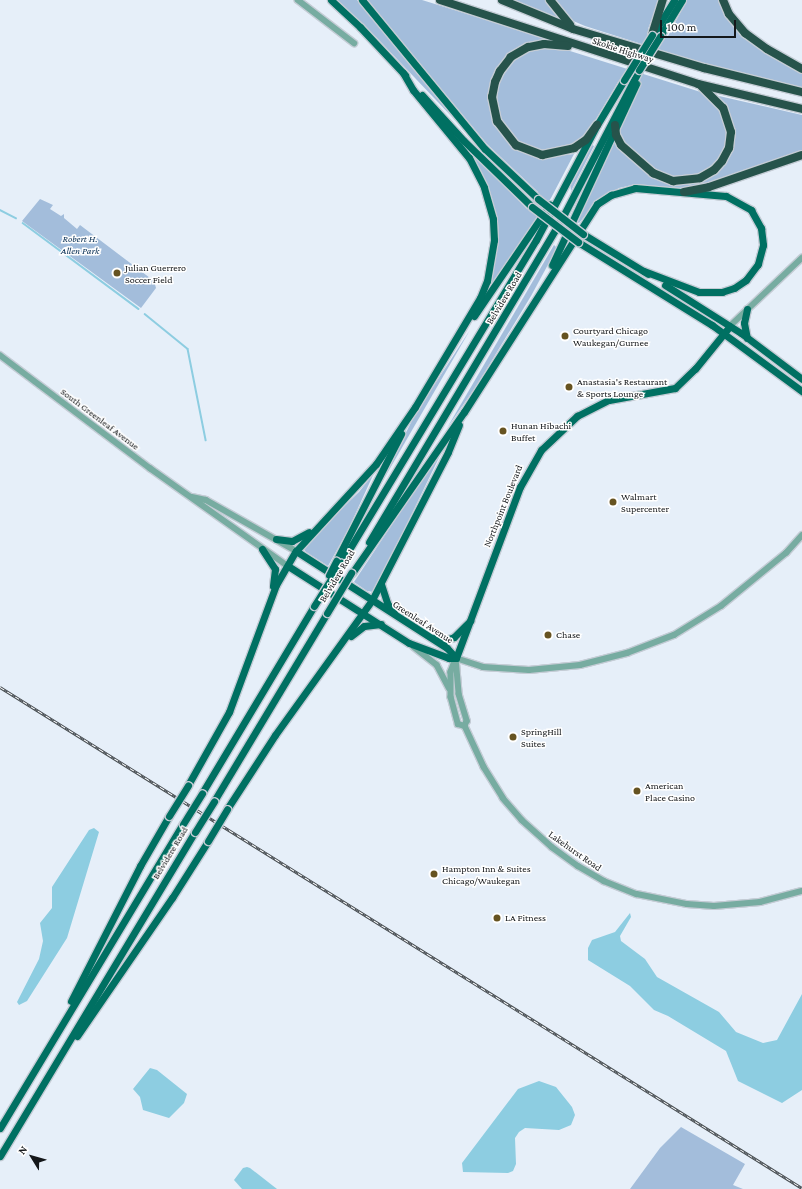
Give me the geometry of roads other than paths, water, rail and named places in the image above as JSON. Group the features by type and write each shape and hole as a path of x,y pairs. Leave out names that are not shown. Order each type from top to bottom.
{"highway":[{"name":"Skokie Highway","path":"440,0 698,84 802,109"},
{"name":"Skokie Highway","path":"502,0 573,29 704,68 802,92"},
{"path":"550,0 573,29"},
{"path":"656,36 663,0"},
{"path":"722,0 729,14 745,33 767,49 802,69"},
{"path":"586,48 544,44 528,47 511,57 500,71 495,82 493,110 503,131 516,145 542,155 574,148 586,140 597,125"},
{"path":"615,125 616,135 621,145 653,173 673,181 700,178 714,170 722,160 729,148 731,132 723,108 698,84"},
{"path":"684,192 709,187 802,155"}],"main road":[{"path":"331,0 360,27 464,141 532,207 578,242 724,334 802,391"},
{"path":"362,0 480,143 538,199 583,234 730,326 802,379"},
{"name":"Belvidere Road","path":"0,1156 556,229 633,84 674,0"},
{"name":"Belvidere Road","path":"0,1128 202,794 338,562 536,240 597,125 624,80 682,0"},
{"path":"32,1073 122,906 140,866 229,712 272,594 296,551 313,530 376,464 415,407 480,298 487,281 494,240 493,219 477,171 413,90 403,73"},
{"path":"527,311 571,228 633,84"},
{"path":"446,355 568,178"},
{"path":"351,573 464,412 590,212 602,200 622,190 635,188 726,196 750,210 757,219 763,245 758,264 746,280 734,288 711,293 677,286 644,272"},
{"path":"747,309 744,323 748,338"},
{"name":"Northpoint Boulevard","path":"456,658 473,618 520,487 534,459 545,445 577,416 609,400 675,388 695,370 730,326"},
{"path":"338,562 415,407"},
{"path":"36,1095 172,898 271,740 372,600 382,584 448,452 464,412"},
{"path":"276,539 295,540 313,530"},
{"path":"262,549 275,569 272,594"},
{"name":"Greenleaf Avenue","path":"296,551 398,618 447,648 456,658"},
{"name":"Greenleaf Avenue","path":"288,566 409,643 449,658 456,658"},
{"path":"382,584 387,603 398,618"},
{"path":"430,638 444,640 454,637 473,618"},
{"path":"341,644 364,626 380,624"}],"street":[{"path":"298,0 354,43"},
{"path":"730,326 802,258"},
{"name":"South Greenleaf Avenue","path":"0,355 262,549 288,566"},
{"name":"South Greenleaf Avenue","path":"190,496 206,500 296,551"},
{"path":"456,658 483,666 529,670 580,665 627,653 674,635 720,606 786,553 802,535"},
{"path":"409,643 437,665 448,684 451,697"},
{"name":"Lakehurst Road","path":"456,658 451,672 451,697 458,724 465,726"},
{"name":"Lakehurst Road","path":"456,658 459,694 467,721 465,726 495,786 522,820 562,855 604,881 668,901 714,906 760,902 802,891"}],"waterway":[{"path":"0,210 16,218"},
{"path":"23,223 139,309"},
{"path":"145,314 188,349 206,440"}],"railway":[{"path":"0,687 802,1188"}],"place":[{"name":"Julian Guerrero Soccer Field","path":"117,273"},
{"name":"Courtyard Chicago Waukegan/Gurnee","path":"565,336"},
{"name":"Anastasia's Restaurant & Sports Lounge","path":"569,387"},
{"name":"Hunan Hibachi Buffet","path":"503,431"},
{"name":"Walmart Supercenter","path":"613,502"},
{"name":"Chase","path":"548,635"},
{"name":"SpringHill Suites","path":"513,737"},
{"name":"American Place Casino","path":"637,791"},
{"name":"Hampton Inn & Suites Chicago/Waukegan","path":"434,874"},
{"name":"LA Fitness","path":"497,918"}],"park label":[{"name":"Robert H. Allen Park","path":"80,244"}]}
